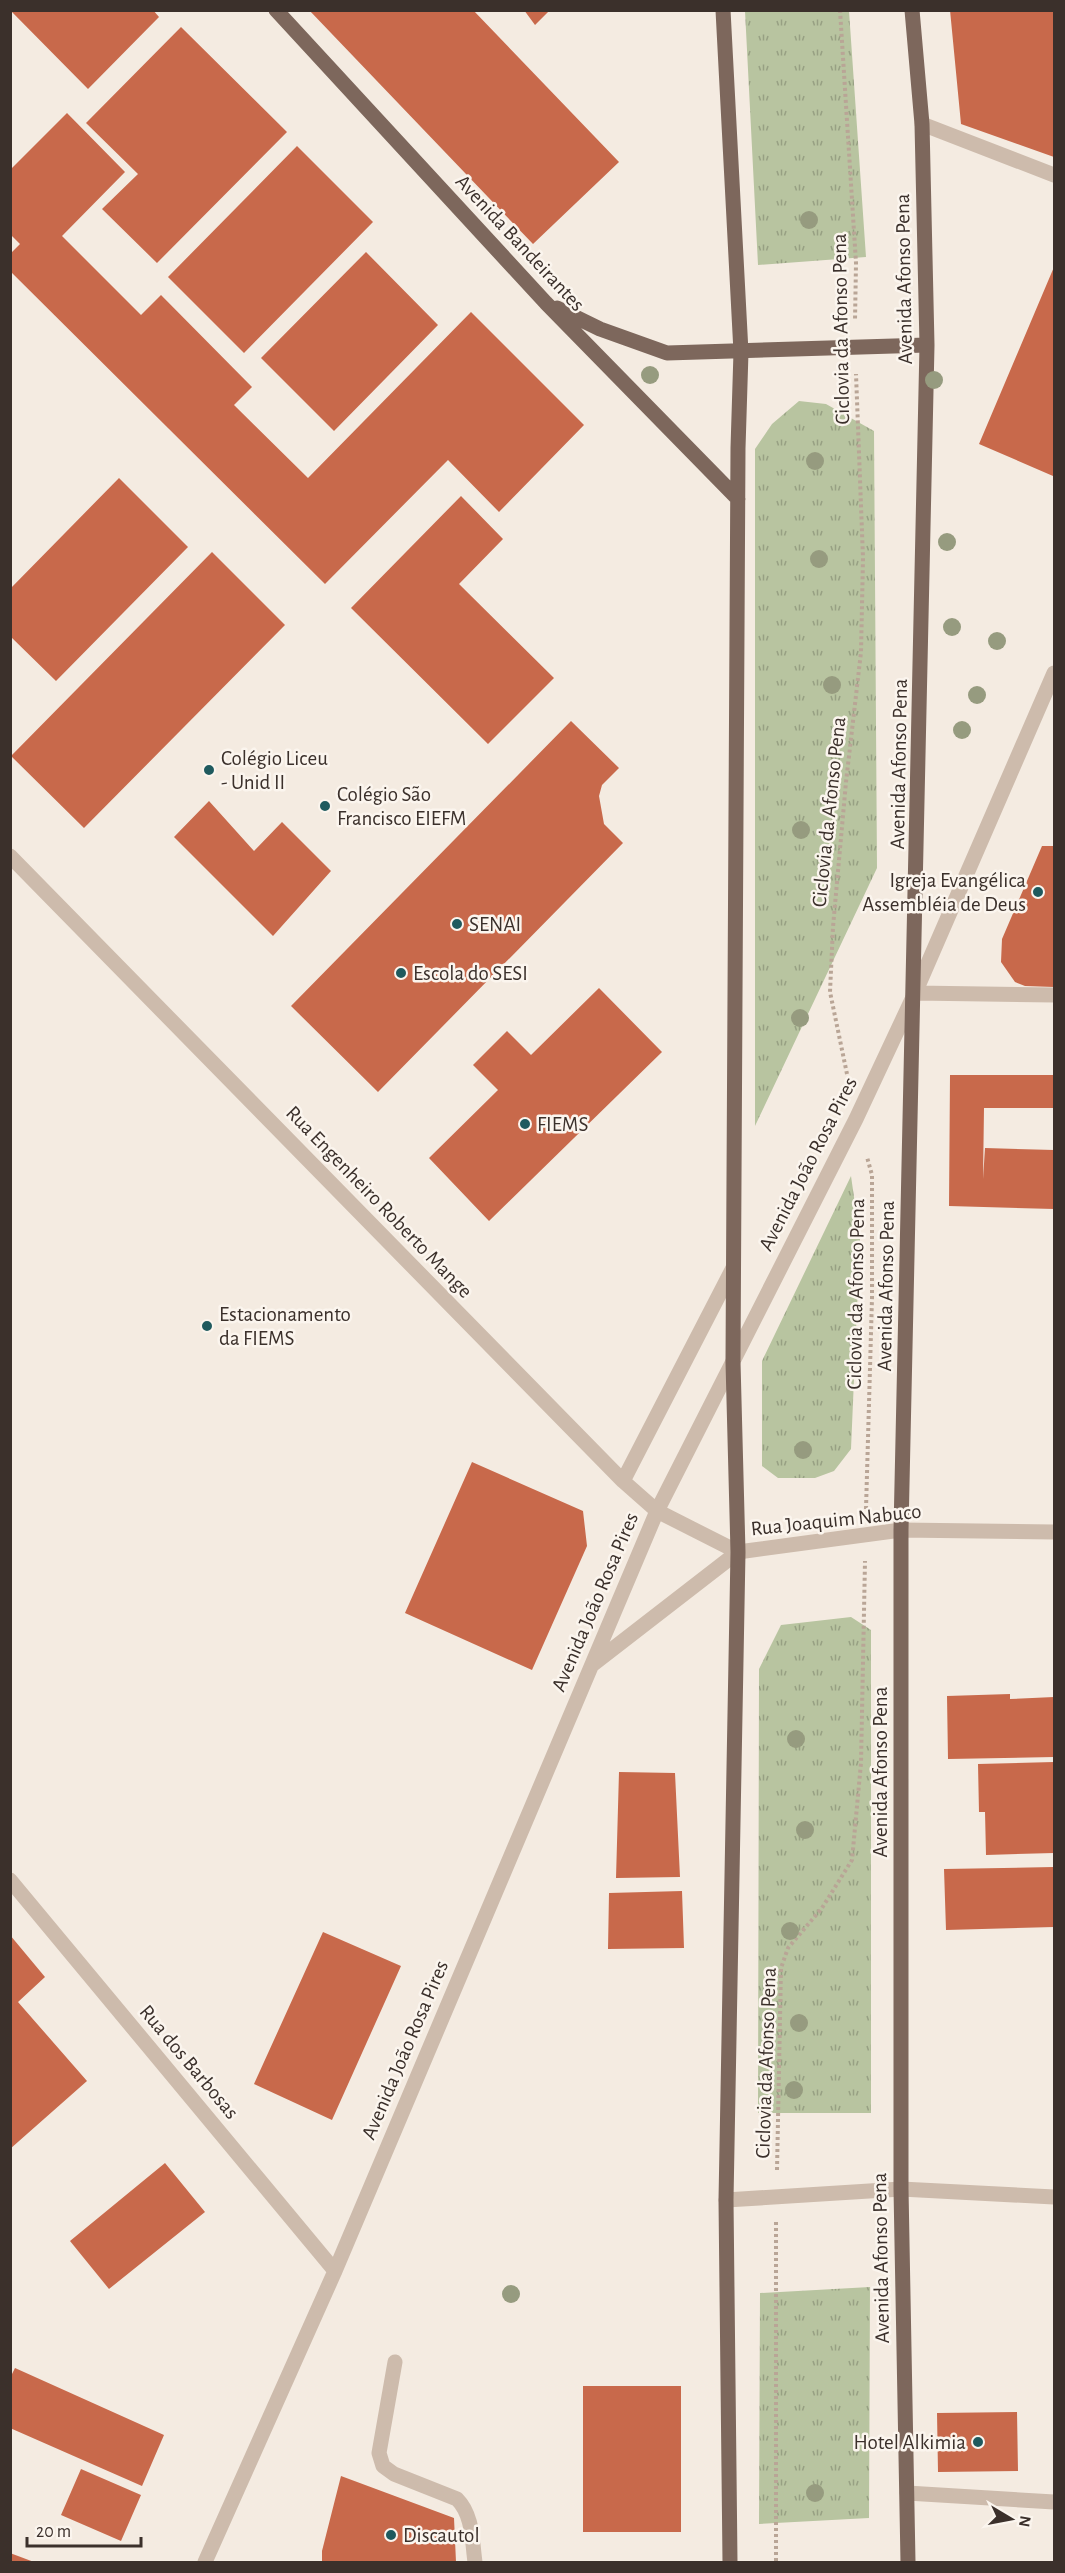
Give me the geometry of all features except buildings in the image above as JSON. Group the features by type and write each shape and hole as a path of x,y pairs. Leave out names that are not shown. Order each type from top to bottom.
{"main road":[{"name":"Avenida Bandeirantes","path":"276,10 546,303 738,499"},
{"path":"723,10 741,352 738,499 733,1362 738,1552 726,2200 730,2562"},
{"name":"Avenida Afonso Pena","path":"908,2562 901,2189 901,1530 915,993 927,345 922,124 912,10"},
{"path":"546,303 600,329 667,353 927,345"}],"street":[{"path":"922,124 1054,175"},
{"name":"Avenida João Rosa Pires","path":"206,2562 335,2271 657,1510 856,1119 915,993 1054,673"},
{"name":"Rua Engenheiro Roberto Mange","path":"10,856 623,1481 657,1510 738,1552"},
{"path":"915,993 1054,995"},
{"path":"623,1481 734,1268"},
{"name":"Rua Joaquim Nabuco","path":"590,1667 738,1552 901,1530 1054,1532"},
{"name":"Rua dos Barbosas","path":"10,1880 335,2271"},
{"path":"726,2200 901,2189 1054,2197"},
{"path":"395,2362 379,2453 383,2466 394,2474 457,2499 465,2507 475,2562"},
{"path":"907,2493 1054,2502"}],"path":[{"name":"Ciclovia da Afonso Pena","path":"776,2562 776,2196 781,1968 788,1948 822,1908 852,1860 861,1763 873,1298 872,1175 856,1119 830,992 845,793 861,652 863,558 855,346 856,262 840,10"}],"green space":[{"path":"745,11 849,11 866,257 758,265"},
{"path":"799,401 826,404 874,431 877,868 755,1126 755,449 772,424"},
{"path":"851,1176 860,1239 851,1449 834,1471 815,1478 778,1478 762,1466 762,1361"},
{"path":"851,1617 871,1630 871,2113 758,2113 759,1669 781,1625"},
{"path":"870,2287 869,2518 759,2524 760,2293"}],"place":[{"name":"Colégio Liceu - Unid II","path":"209,770"},
{"name":"Colégio São Francisco EIEFM","path":"325,806"},
{"name":"Igreja Evangélica Assembléia de Deus","path":"1038,892"},
{"name":"SENAI","path":"457,924"},
{"name":"Escola do SESI","path":"401,973"},
{"name":"FIEMS","path":"525,1124"},
{"name":"Estacionamento da FIEMS","path":"207,1326"},
{"name":"Hotel Alkimia","path":"978,2442"},
{"name":"Discautol","path":"391,2535"}]}
